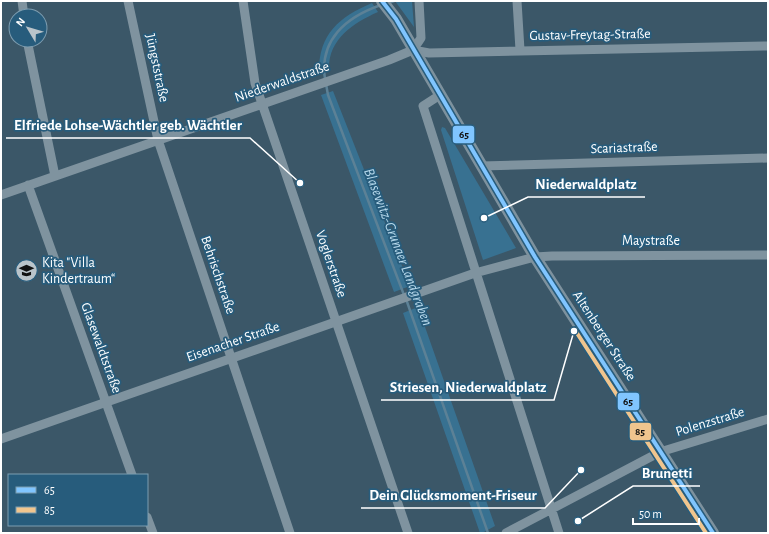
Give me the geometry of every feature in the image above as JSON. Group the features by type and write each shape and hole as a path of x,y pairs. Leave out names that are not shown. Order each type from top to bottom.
{"main road":[{"name":"Altenberger Straße","path":"386,5 534,257 713,533"}],"street":[{"name":"Jüngststraße","path":"128,1 158,140"},
{"name":"Voglerstraße","path":"243,1 255,83 408,533"},
{"path":"413,50 421,38 419,3"},
{"path":"518,3 520,50"},
{"name":"Gustav-Freytag-Straße","path":"413,50 429,53 768,46"},
{"path":"29,48 55,176"},
{"name":"Niederwaldstraße","path":"1,195 413,50"},
{"path":"440,95 423,106 559,533"},
{"name":"Behrischstraße","path":"158,140 290,533"},
{"name":"Scariastraße","path":"481,166 768,158"},
{"name":"Glasewaldtstraße","path":"28,185 132,474"},
{"name":"Maystraße","path":"475,273 534,257 768,255"},
{"name":"Eisenacher Straße","path":"1,439 475,273"},
{"name":"Polenzstraße","path":"506,533 660,452 768,419"},
{"path":"148,520 153,533"}],"shaded area":[{"path":"395,1 412,1 414,27"},
{"path":"372,3 378,12 360,21 344,33 333,49 329,68 319,71 323,47 333,28 350,14"},
{"path":"333,91 410,286 394,292 321,95"},
{"path":"442,127 445,128 516,248 483,260 441,130"},
{"path":"418,307 495,526 482,533 480,533 403,313"}],"waterway":[{"name":"Blasewitz‐Grunaer Landgraben","path":"388,3 394,1"},
{"name":"Blasewitz‐Grunaer Landgraben","path":"325,79 324,65 326,53 338,32 346,23 357,16 381,5"},
{"name":"Blasewitz‐Grunaer Landgraben","path":"326,84 328,95 404,295"},
{"name":"Blasewitz‐Grunaer Landgraben","path":"406,299 488,533"}],"transit line":[{"name":"65","path":"382,1 396,19 535,257 713,533"},
{"name":"85","path":"575,330 706,533"}],"place":[{"name":"Elfriede Lohse-Wächtler geb. Wächtler","path":"300,183"},
{"name":"Niederwaldplatz","path":"484,218"},
{"name":"Kita \"Villa Kindertraum“","path":"26,271"},
{"name":"Striesen, Niederwaldplatz","path":"574,331"},
{"name":"Dein Glücksmoment-Friseur","path":"581,470"},
{"name":"Brunetti","path":"578,521"}]}
